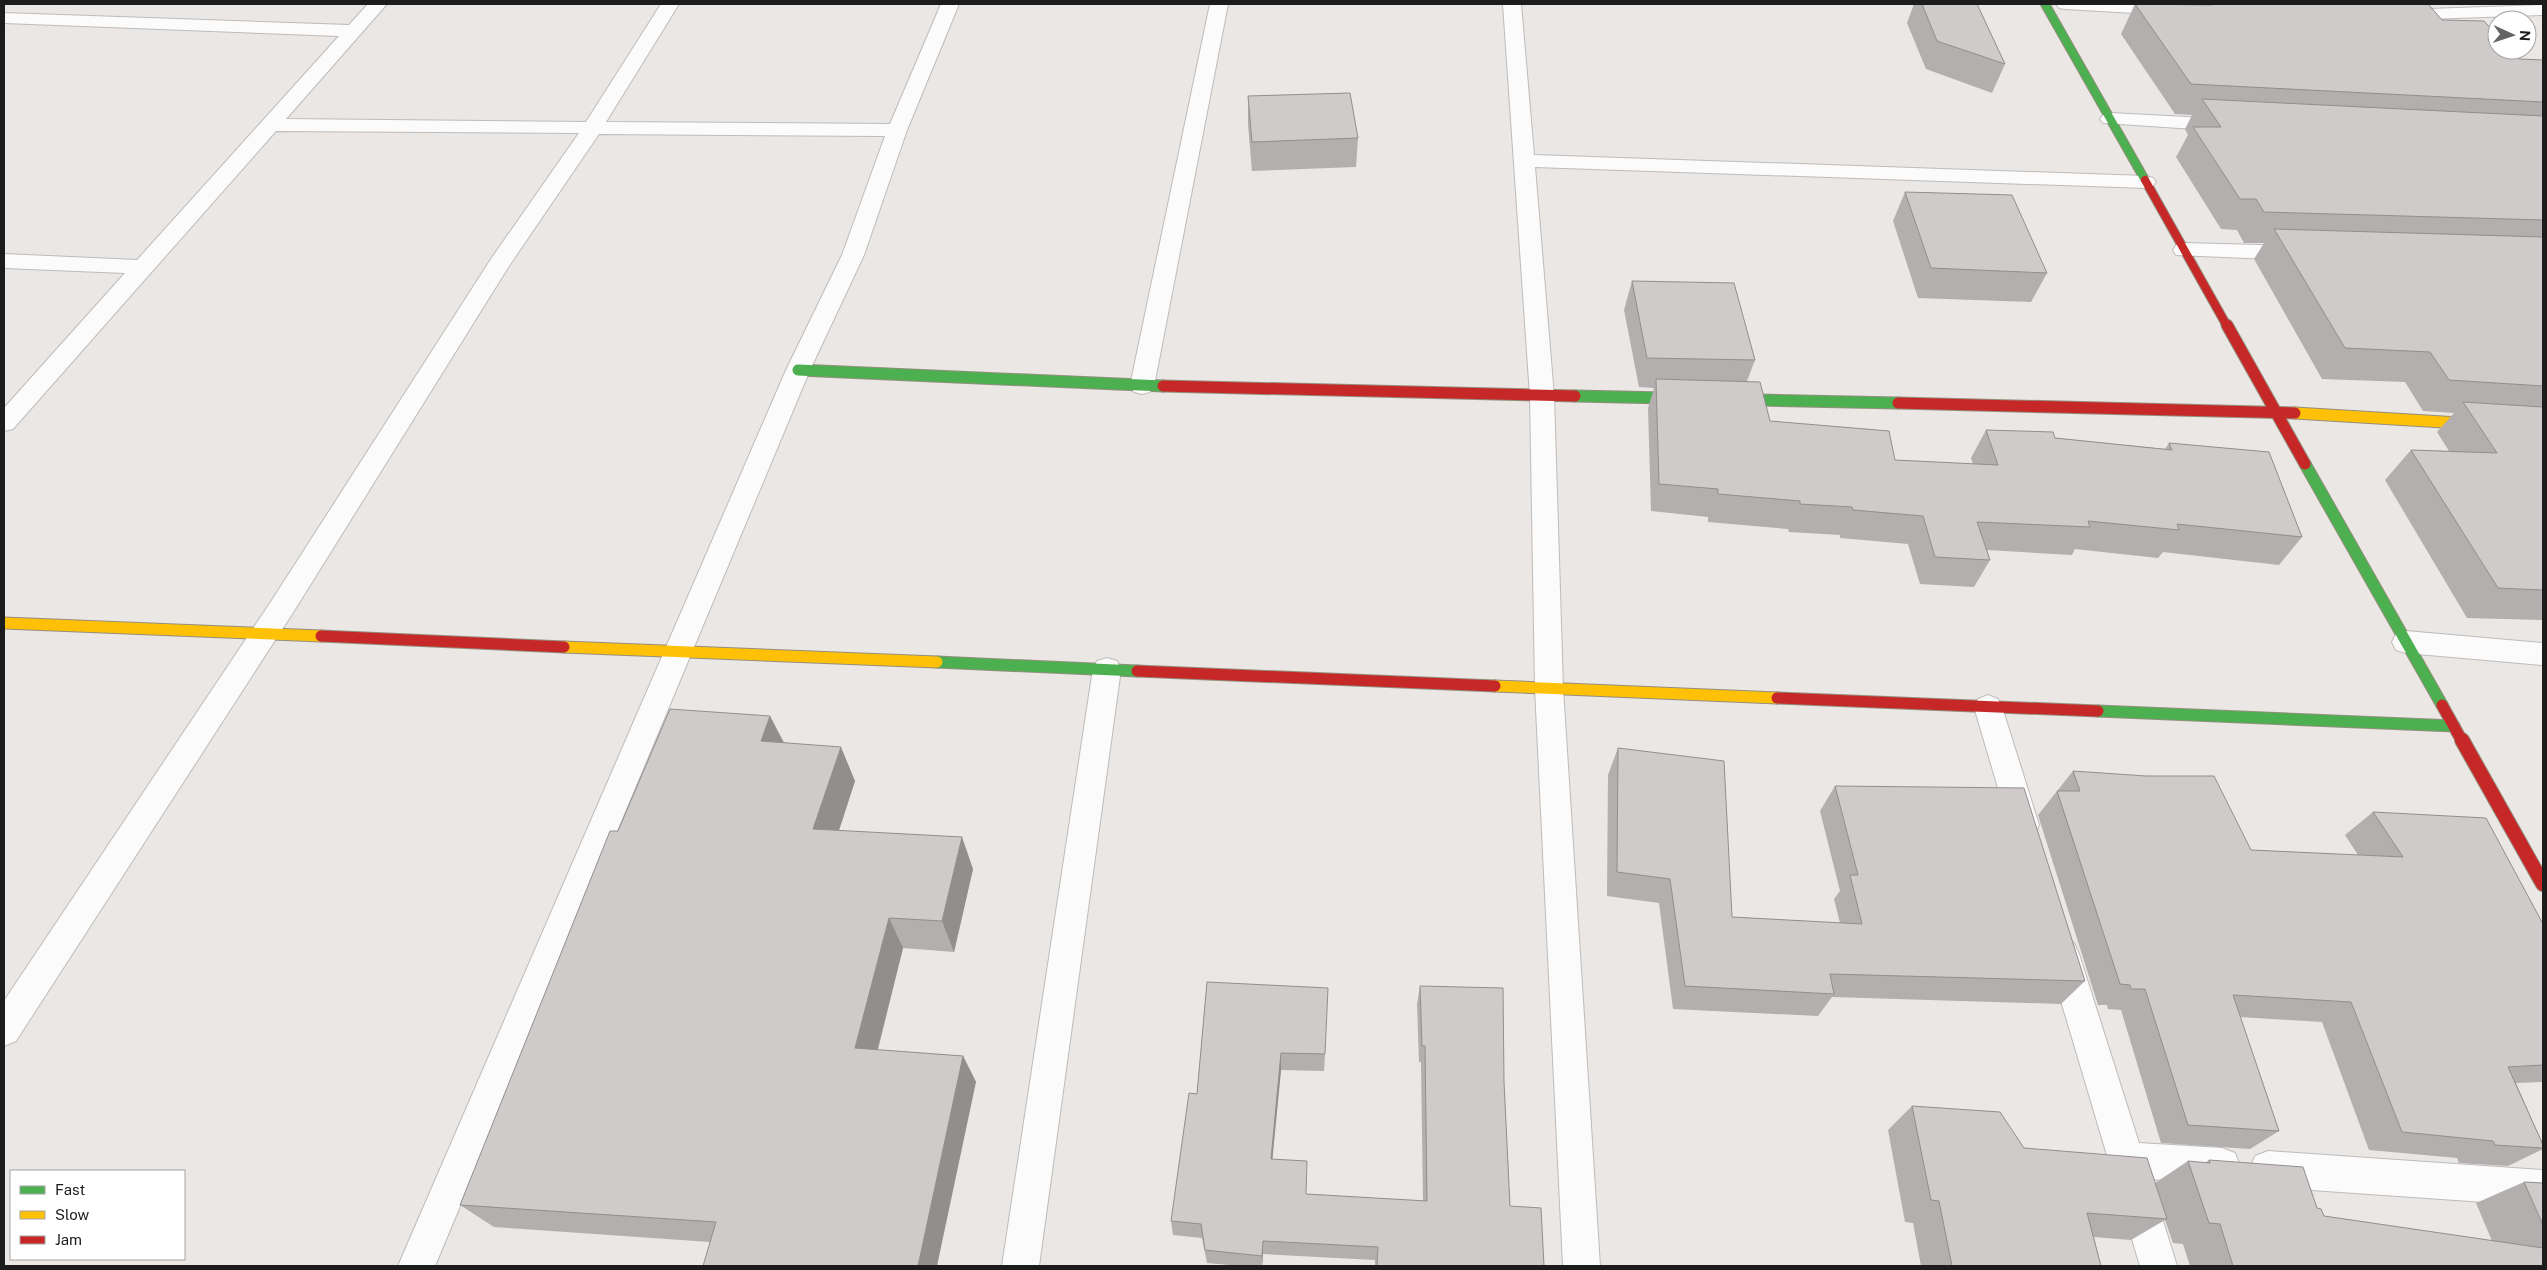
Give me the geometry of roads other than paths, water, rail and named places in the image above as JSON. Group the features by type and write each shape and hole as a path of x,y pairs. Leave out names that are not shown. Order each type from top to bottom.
{"street":[{"path":"4,423 378,4"},
{"path":"4,1030 264,634 499,264 591,130 670,4"},
{"path":"416,1266 798,370 853,255 897,130 950,4"},
{"path":"1142,386 1219,4"},
{"path":"1512,4 1542,396 1549,688 1582,1266"},
{"path":"2045,4 2543,884"},
{"path":"2065,4 2184,11"},
{"path":"2380,16 2543,10"},
{"path":"4,18 354,31"},
{"path":"2110,119 2248,126"},
{"path":"269,125 591,130 897,130"},
{"path":"1525,161 2146,182"},
{"path":"2184,250 2314,254"},
{"path":"4,261 143,267"},
{"path":"798,370 1142,386 2276,412 2543,428"},
{"path":"4,624 2454,726"},
{"path":"2406,642 2543,654"},
{"path":"1020,1266 1107,669"},
{"path":"1988,706 2034,858"},
{"path":"2054,924 2159,1266"},
{"path":"2126,1160 2543,1188"}]}
